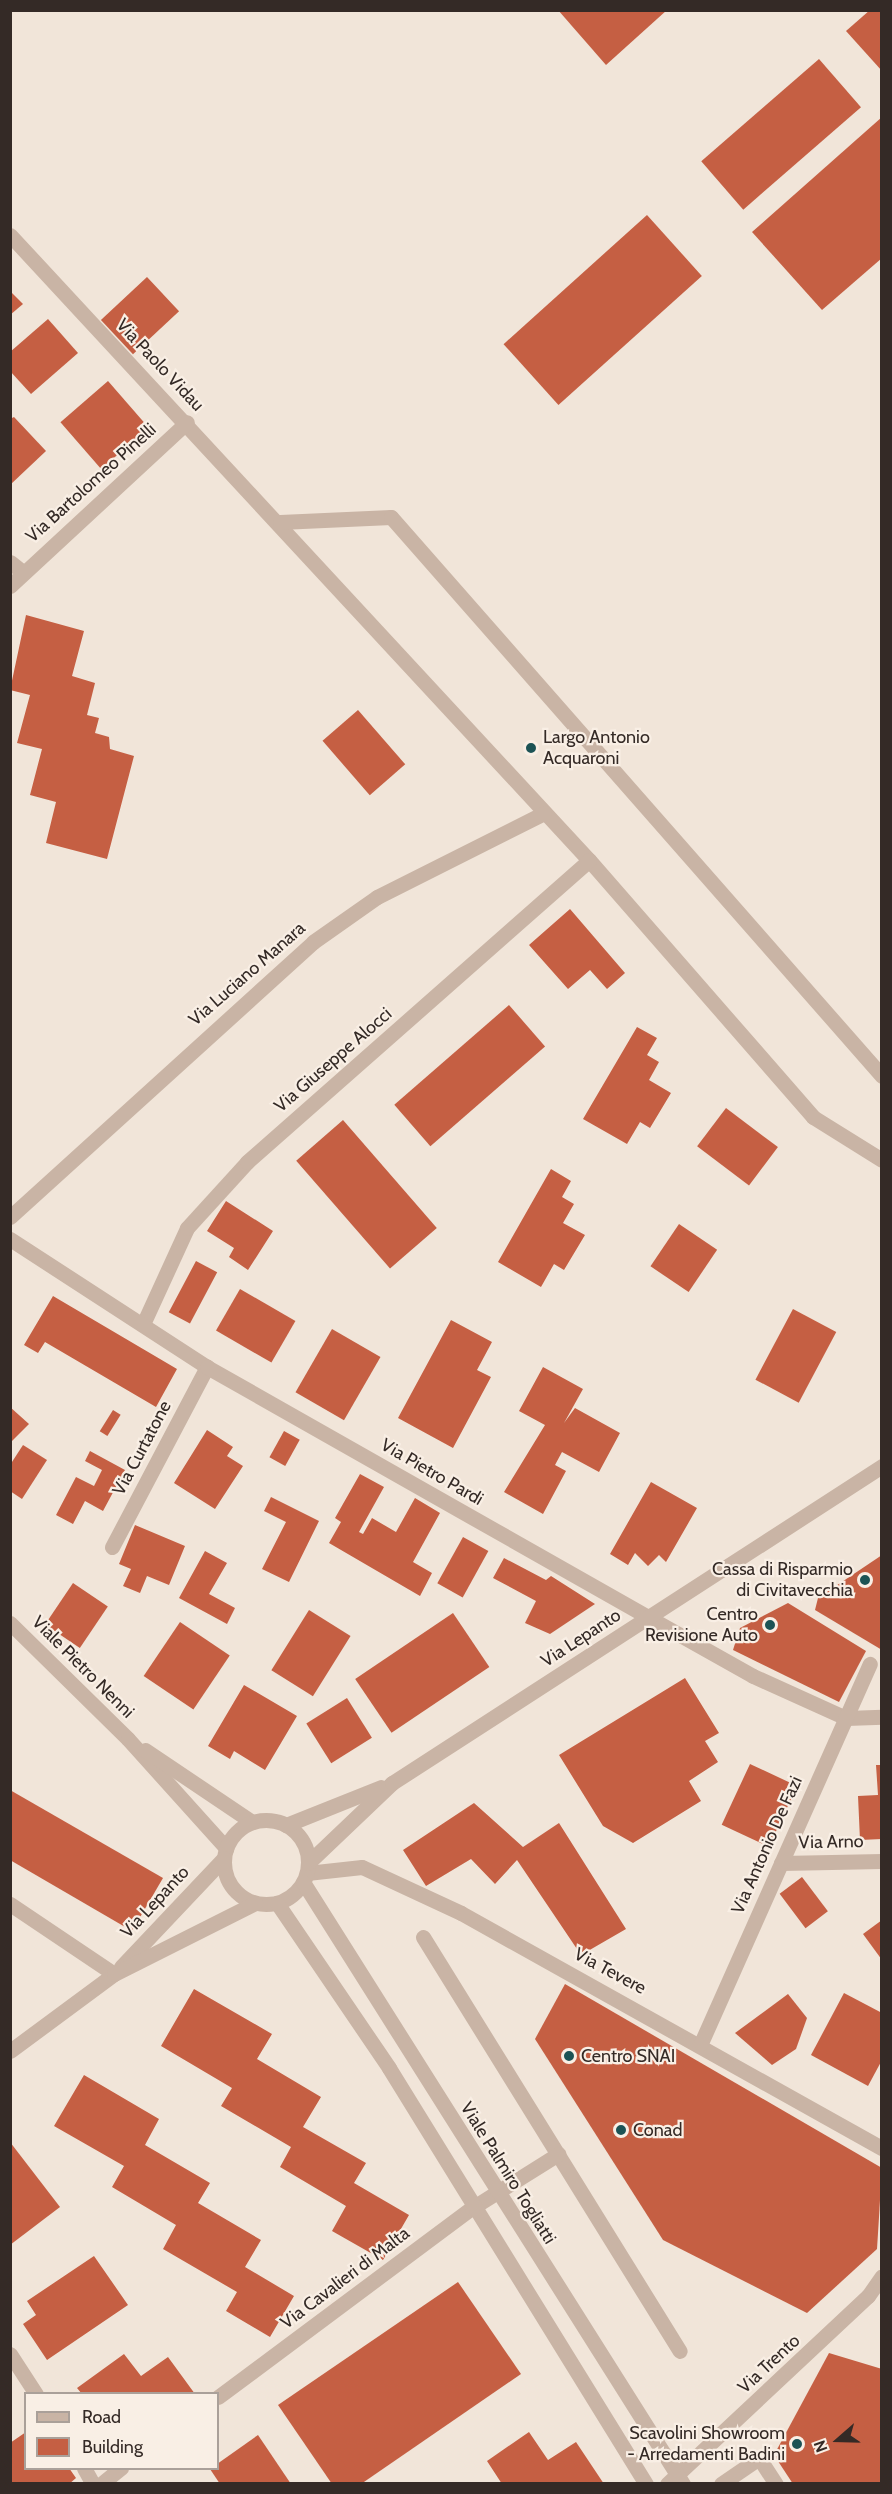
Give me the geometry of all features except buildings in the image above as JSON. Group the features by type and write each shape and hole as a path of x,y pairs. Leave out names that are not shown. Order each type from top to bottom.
{"street":[{"name":"Via Paolo Vidau","path":"10,235 280,522"},
{"name":"Via Bartolomeo Pinelli","path":"10,586 17,567 187,422"},
{"path":"280,522 391,517 882,1077"},
{"path":"280,522 589,860 813,1117 882,1160"},
{"name":"Via Luciano Manara","path":"10,1216 313,942 377,897 544,813"},
{"name":"Via Giuseppe Alocci","path":"144,1322 187,1228 247,1162 589,860"},
{"name":"Via Pietro Pardi","path":"10,1239 144,1322 207,1367 753,1676 846,1718"},
{"name":"Via Curtatone","path":"112,1547 207,1367"},
{"name":"Via Lepanto","path":"286,1825 392,1783 882,1466"},
{"name":"Viale Pietro Nenni","path":"10,1623 128,1739 226,1853"},
{"name":"Via Antonio De Fazi","path":"701,2043 870,1664"},
{"path":"846,1718 882,1717"},
{"name":"Viale Pietro Nenni","path":"128,1739 252,1822"},
{"name":"Via Lepanto","path":"306,1873 392,1783"},
{"path":"252,1822 286,1825 303,1841 306,1873 277,1903 255,1903 229,1882 226,1853 252,1822"},
{"name":"Via Lepanto","path":"114,1974 226,1853"},
{"name":"Via Arno","path":"781,1863 882,1861"},
{"name":"Via Tevere","path":"306,1873 362,1867 461,1913 701,2043 882,2148"},
{"name":"Viale Palmiro Togliatti","path":"306,1873 497,2194 676,2481"},
{"name":"Via Lepanto","path":"10,2051 114,1974 255,1903"},
{"path":"277,1903 388,2068 472,2208 646,2484"},
{"path":"10,1904 114,1974"},
{"path":"423,1937 680,2351"},
{"name":"Via Cavalieri di Malta","path":"219,2396 472,2208 558,2154"},
{"name":"Via Trento","path":"676,2481 868,2296 882,2276"},
{"path":"10,2354 35,2392"},
{"path":"721,2484 759,2458 776,2484"},
{"path":"85,2470 93,2484"},
{"path":"100,2484 120,2470"}],"place":[{"name":"Largo Antonio Acquaroni","path":"531,748"},
{"name":"Cassa di Risparmio di Civitavecchia","path":"865,1580"},
{"name":"Centro Revisione Auto","path":"770,1625"},
{"name":"Centro SNAI","path":"569,2056"},
{"name":"Conad","path":"621,2130"},
{"name":"Scavolini Showroom - Arredamenti Badini","path":"797,2444"}]}
